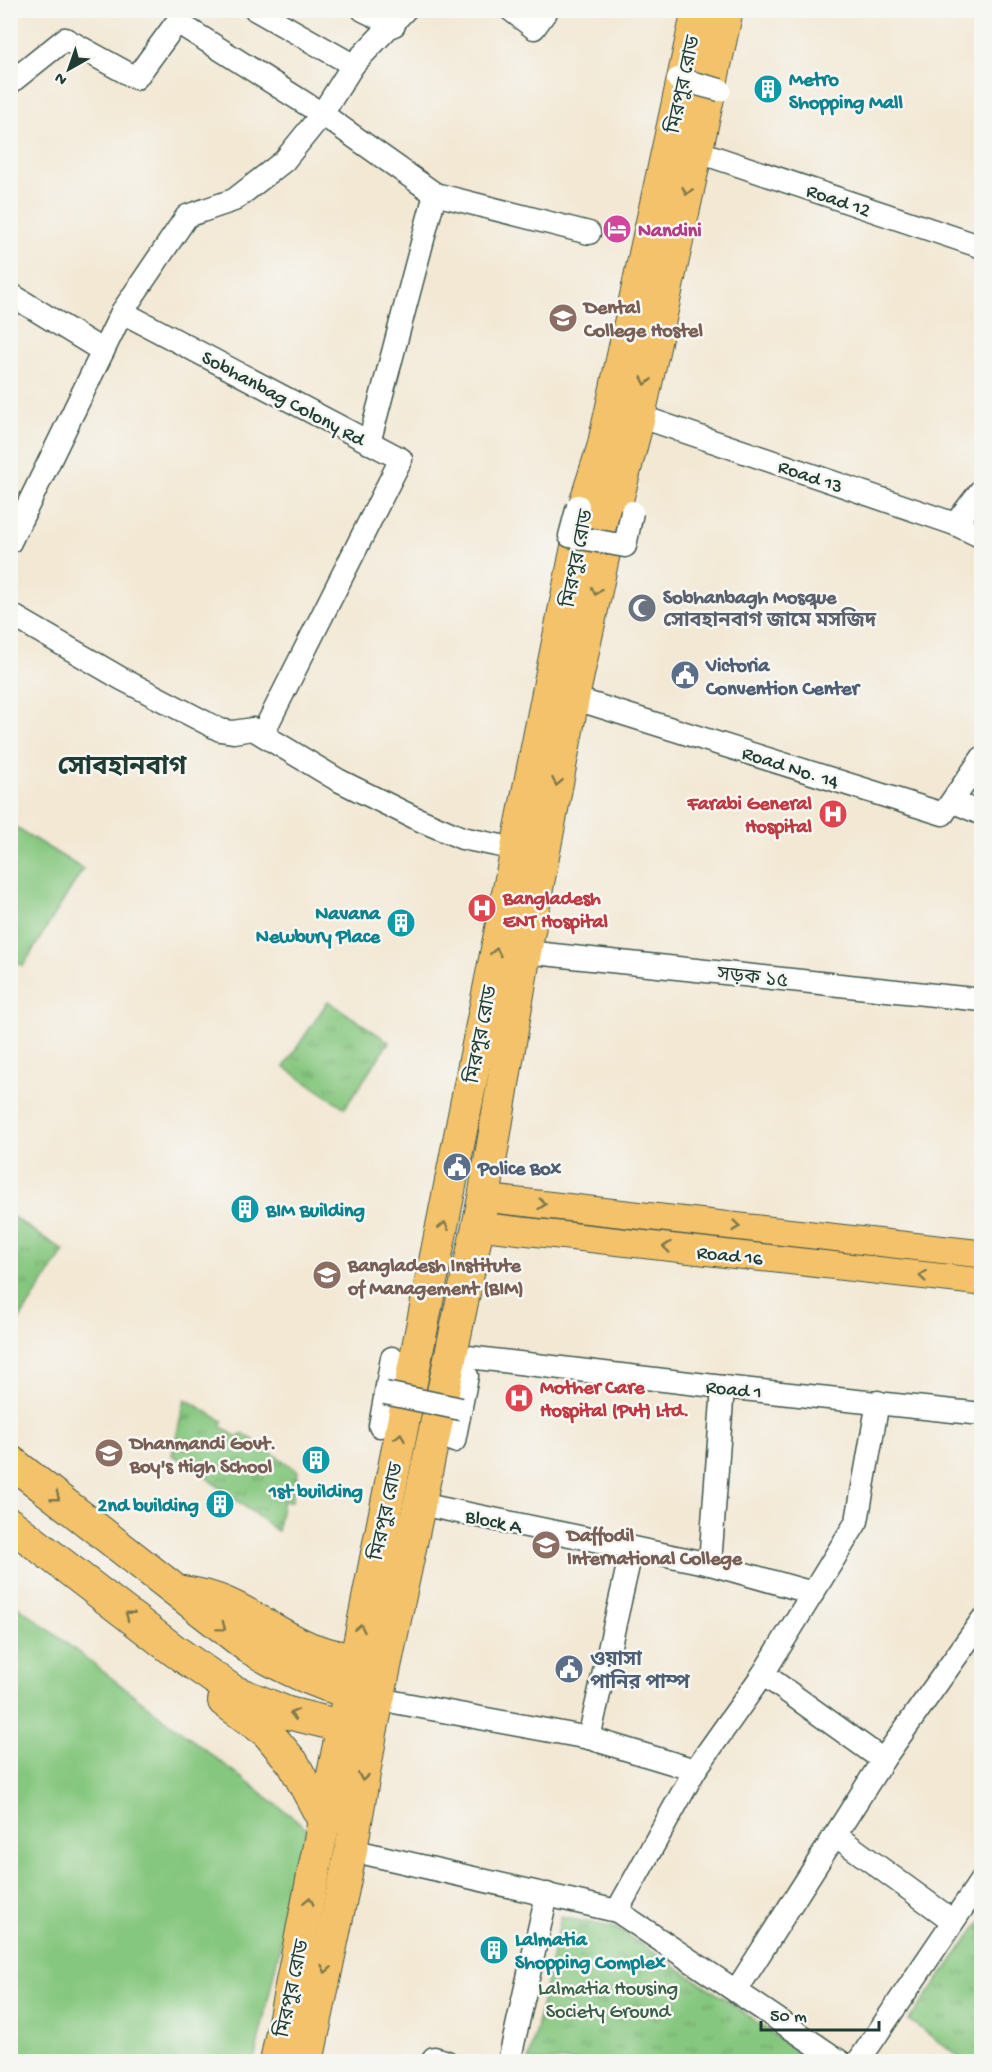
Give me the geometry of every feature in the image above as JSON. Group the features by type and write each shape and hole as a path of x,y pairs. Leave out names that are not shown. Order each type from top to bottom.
{"highway":[{"name":"মিরপুর রোড","path":"276,2061 325,1823 354,1660 451,1192 516,849 569,657 608,534 639,416 696,151 704,11"},
{"name":"মিরপুর রোড","path":"307,2061 351,1850 371,1733 420,1504 459,1366 481,1212 525,952 573,698 569,657 586,501 603,448 704,11"},
{"path":"451,1192 481,1212"},
{"path":"10,1461 248,1647 290,1672 348,1693 378,1699"},
{"path":"10,1524 175,1651 233,1691 257,1702 341,1727 371,1733"},
{"path":"176,1591 206,1594 229,1602 308,1648 354,1660"},
{"path":"175,1651 218,1696 267,1732 293,1763 325,1823"}],"main road":[{"name":"Road 16","path":"481,1212 840,1238 981,1254"},
{"name":"Road 16","path":"481,1212 839,1266 981,1282"},
{"path":"839,1266 840,1238"}],"street":[{"path":"256,10 353,64"},
{"path":"363,10 399,18"},
{"path":"511,10 534,28 547,10"},
{"path":"10,542 122,312 187,216 234,200 284,161 322,114 353,64 399,18"},
{"path":"10,83 65,39 136,78 177,22 322,114 435,194 589,233"},
{"path":"678,79 720,90"},
{"name":"Road 12","path":"696,151 981,247"},
{"path":"369,443 435,194"},
{"path":"10,294 103,351"},
{"name":"Sobhanbag Colony Rd","path":"122,312 401,459 263,733"},
{"name":"Road 13","path":"639,416 955,524 981,537"},
{"path":"955,524 981,489"},
{"path":"578,506 570,536 625,546 632,512"},
{"path":"10,614 122,679 220,730 233,732 253,729 263,733 338,780 413,817 462,838 516,849"},
{"name":"Road No. 14","path":"573,698 943,814 954,802"},
{"path":"981,758 954,802 981,814"},
{"name":"সড়ক ১৫","path":"525,952 981,1000"},
{"path":"380,1426 392,1358"},
{"path":"454,1441 460,1409 459,1366"},
{"name":"Road 1","path":"459,1366 723,1387 981,1414"},
{"path":"710,1564 723,1387"},
{"path":"385,1393 460,1409"},
{"path":"617,1911 695,1770 763,1674 857,1521 878,1402"},
{"name":"Block A","path":"420,1504 710,1564 813,1593"},
{"path":"589,1738 632,1548"},
{"path":"736,1991 883,1760 981,1620"},
{"path":"763,1674 883,1760"},
{"path":"378,1699 589,1738 695,1770"},
{"path":"835,1835 953,1921"},
{"path":"351,1850 547,1893 617,1911 841,2061"},
{"path":"858,2061 981,1879"},
{"path":"509,2061 547,1893"},
{"path":"433,2061 434,2058 447,2061"}],"green space":[{"path":"10,824 83,869 23,966 11,959"},
{"path":"328,1001 389,1042 345,1108 284,1067"},
{"path":"11,1216 64,1251 11,1333"},
{"path":"185,1399 223,1421 221,1426 238,1438 243,1433 298,1471 292,1501 283,1501 277,1531 198,1471 202,1464 193,1458 188,1464 172,1455"},
{"path":"10,1600 307,1828 254,2061 11,2061"},
{"name":"Lalmatia Housing Society Ground","path":"561,1917 616,1928 727,2000 809,2061 529,2061"},
{"path":"981,1921 981,2061 965,2061 909,2020"}],"place":[{"name":"Metro Shopping Mall","path":"768,89"},
{"name":"Nandini","path":"617,229"},
{"name":"Dental College Hostel","path":"563,318"},
{"name":"Sobhanbagh Mosque সোবহানবাগ জামে মসজিদ","path":"642,608"},
{"name":"Victoria Convention Center","path":"685,675"},
{"name":"Farabi General Hospital","path":"833,814"},
{"name":"Bangladesh ENT Hospital","path":"482,908"},
{"name":"Navana Newbury Place","path":"401,923"},
{"name":"Police Box","path":"457,1167"},
{"name":"BIM Building","path":"245,1209"},
{"name":"Bangladesh Institute of Management (BIM)","path":"327,1275"},
{"name":"Mother Care Hospital (Pvt) Ltd.","path":"519,1398"},
{"name":"Dhanmandi Govt. Boy's High School","path":"109,1453"},
{"name":"1st building","path":"316,1460"},
{"name":"2nd building","path":"220,1504"},
{"name":"Daffodil International College","path":"546,1545"},
{"name":"ওয়াসা পানির পাম্প","path":"569,1669"},
{"name":"Lalmatia Shopping Complex","path":"494,1950"}],"district":[{"name":"সোবহানবাগ","path":"122,765"}]}
